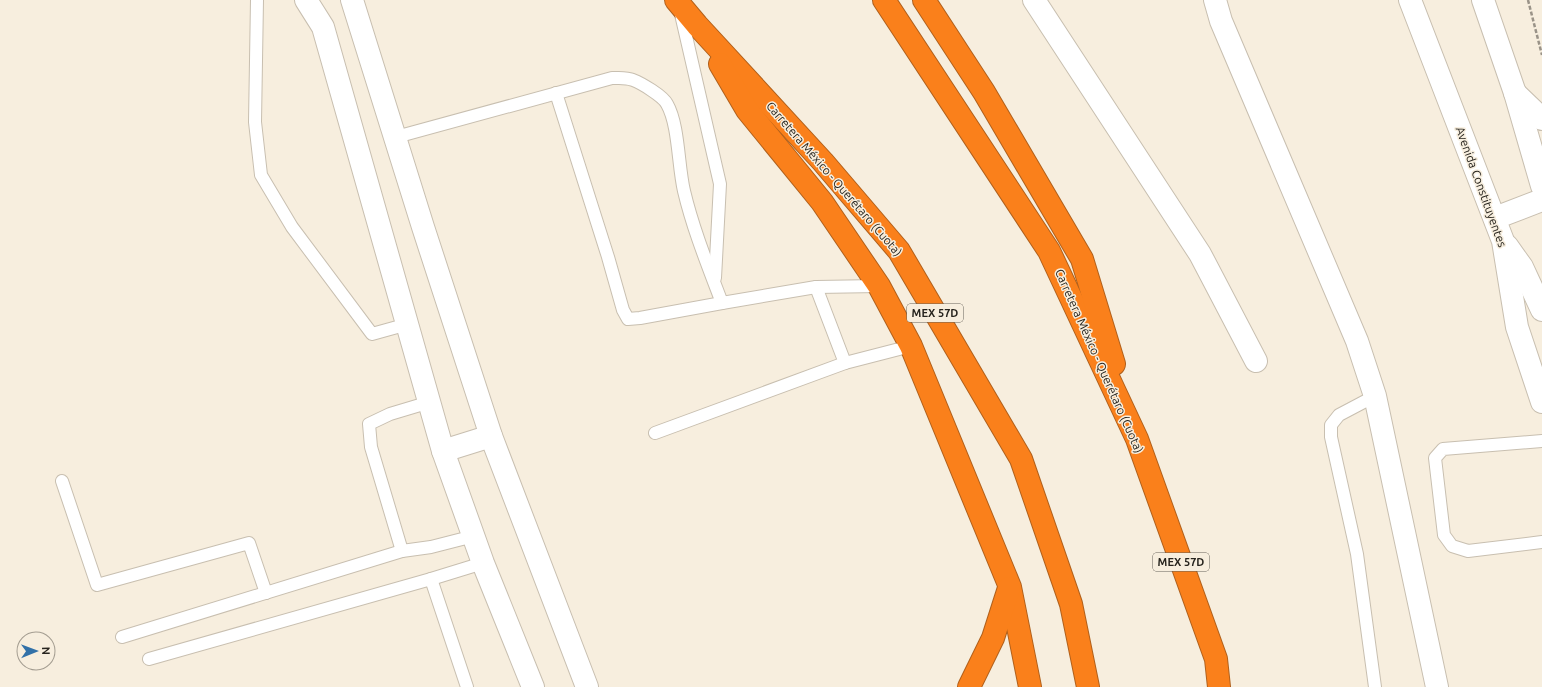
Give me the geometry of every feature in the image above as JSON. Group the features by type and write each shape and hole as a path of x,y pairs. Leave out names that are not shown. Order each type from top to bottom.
{"highway":[{"name":"Carretera México - Querétaro (Cuota)","path":"884,0 1049,251 1137,439 1216,659 1219,687"},
{"path":"924,0 984,92 1082,258 1137,439"},
{"name":"Carretera México - Querétaro (Cuota)","path":"677,1 697,25 823,162 899,251 1021,459 1071,604 1088,687"},
{"path":"697,25 747,110 822,202 879,286 911,346 1010,587 1030,687"},
{"path":"968,687 993,638 1010,587"}],"street":[{"path":"306,0 322,27 443,451 474,536 482,563 533,687"},
{"path":"352,0 396,137 422,226 491,436 587,687"},
{"path":"1034,0 1200,254 1256,360"},
{"path":"1215,0 1220,21 1357,341 1375,396 1437,687"},
{"name":"Avenida Constituyentes","path":"1410,0 1503,241 1517,327 1542,402"},
{"path":"1483,0 1515,93 1542,186"},
{"path":"1515,93 1542,119"},
{"path":"1495,218 1542,200"},
{"path":"1503,241 1522,267 1542,310"},
{"path":"443,451 491,436"}],"lane":[{"path":"257,0 255,122 261,175 292,227 372,334 408,324"},
{"path":"677,1 720,184 714,283"},
{"path":"396,137 556,92 612,78 622,77 634,80 659,96 667,104 673,120 683,189 695,233 722,303"},
{"path":"556,92 608,257 623,310 628,319 816,287 879,286"},
{"path":"816,287 845,363"},
{"path":"656,433 845,363 911,346"},
{"path":"1375,396 1339,416 1331,425 1331,437 1357,554 1375,687"},
{"path":"402,551 371,446 369,424 390,414 430,402"},
{"path":"1542,441 1443,449 1435,458 1444,535 1452,546 1468,551 1542,542"},
{"path":"62,481 97,585 249,544 266,593"},
{"path":"122,637 402,551 431,547 474,536"},
{"path":"149,659 431,579 482,563"},
{"path":"431,579 467,687"}],"path":[{"path":"1528,0 1542,55"}]}
